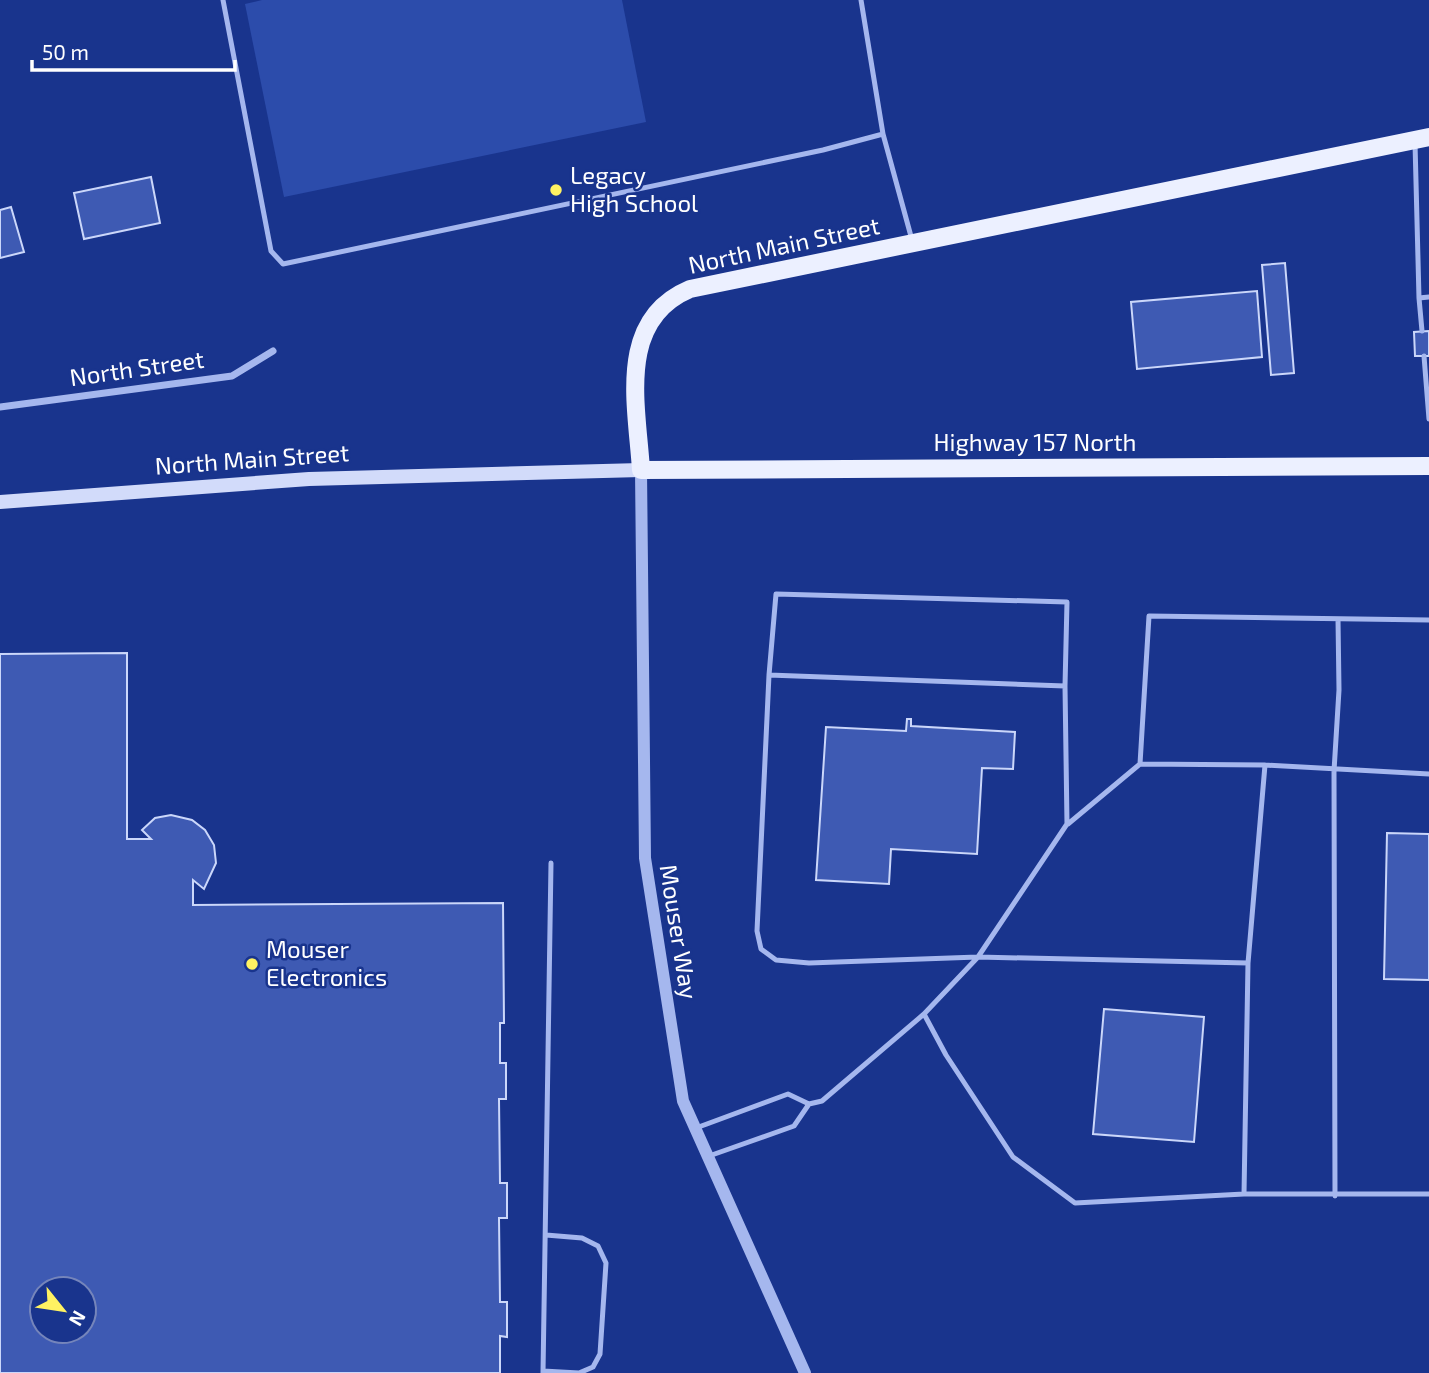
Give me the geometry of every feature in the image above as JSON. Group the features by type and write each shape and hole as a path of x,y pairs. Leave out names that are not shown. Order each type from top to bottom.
{"main road":[{"name":"North Main Street","path":"0,502 309,479 641,470 637,359 645,331 658,307 672,296 690,289 1422,138"},
{"name":"Highway 157 North","path":"641,470 1429,466"}],"street":[{"name":"North Street","path":"0,407 232,376 273,351"},
{"name":"Mouser Way","path":"641,470 645,858 683,1101 805,1373"}],"lane":[{"path":"223,0 271,251 283,264 823,150 883,134"},
{"path":"861,0 883,134 913,243"},
{"path":"1422,138 1419,298 1422,331"},
{"path":"1419,298 1429,297"},
{"path":"1424,356 1429,419"},
{"path":"1067,824 1067,602 776,594 769,675 757,931 761,949 776,960 809,963 978,957 1248,962"},
{"path":"1140,764 1149,617 1429,620"},
{"path":"1335,1196 1334,771 1339,690 1338,619"},
{"path":"769,675 1065,686"},
{"path":"696,1128 788,1094 809,1104 822,1101 924,1014 978,957 1067,824 1140,764 1265,765 1334,771 1429,774"},
{"path":"1244,1194 1248,962 1265,765"},
{"path":"546,1235 582,1238 598,1246 606,1263 600,1354 593,1367 579,1373 543,1372 551,863"},
{"path":"924,1014 946,1055 1013,1157 1075,1203 1244,1194 1429,1194"},
{"path":"709,1156 794,1126 809,1104"}],"shaded area":[{"path":"262,0 622,0 646,122 284,197 245,4"}],"building":[{"path":"151,177 160,223 84,239 74,193"},
{"path":"11,207 24,252 0,258 0,210"},
{"path":"1285,263 1294,373 1271,375 1262,265"},
{"path":"1257,291 1262,357 1137,369 1131,302"},
{"path":"1429,331 1429,356 1415,356 1414,332"},
{"name":"Mouser Electronics","path":"127,653 127,839 151,839 142,830 155,818 171,815 192,820 205,830 214,845 216,863 204,889 193,880 193,905 503,903 504,1023 500,1023 500,1063 506,1063 506,1099 499,1099 500,1183 507,1183 507,1218 499,1218 500,1302 507,1302 507,1337 500,1336 500,1373 0,1373 0,654"},
{"path":"907,719 911,719 911,726 1015,732 1013,769 982,768 977,854 891,849 889,884 816,880 826,727 906,731"},
{"path":"1387,833 1429,834 1429,980 1384,979"},
{"path":"1104,1009 1204,1017 1194,1142 1093,1134"}],"place":[{"name":"Legacy High School","path":"556,190"},
{"name":"Mouser Electronics","path":"252,964"}]}
